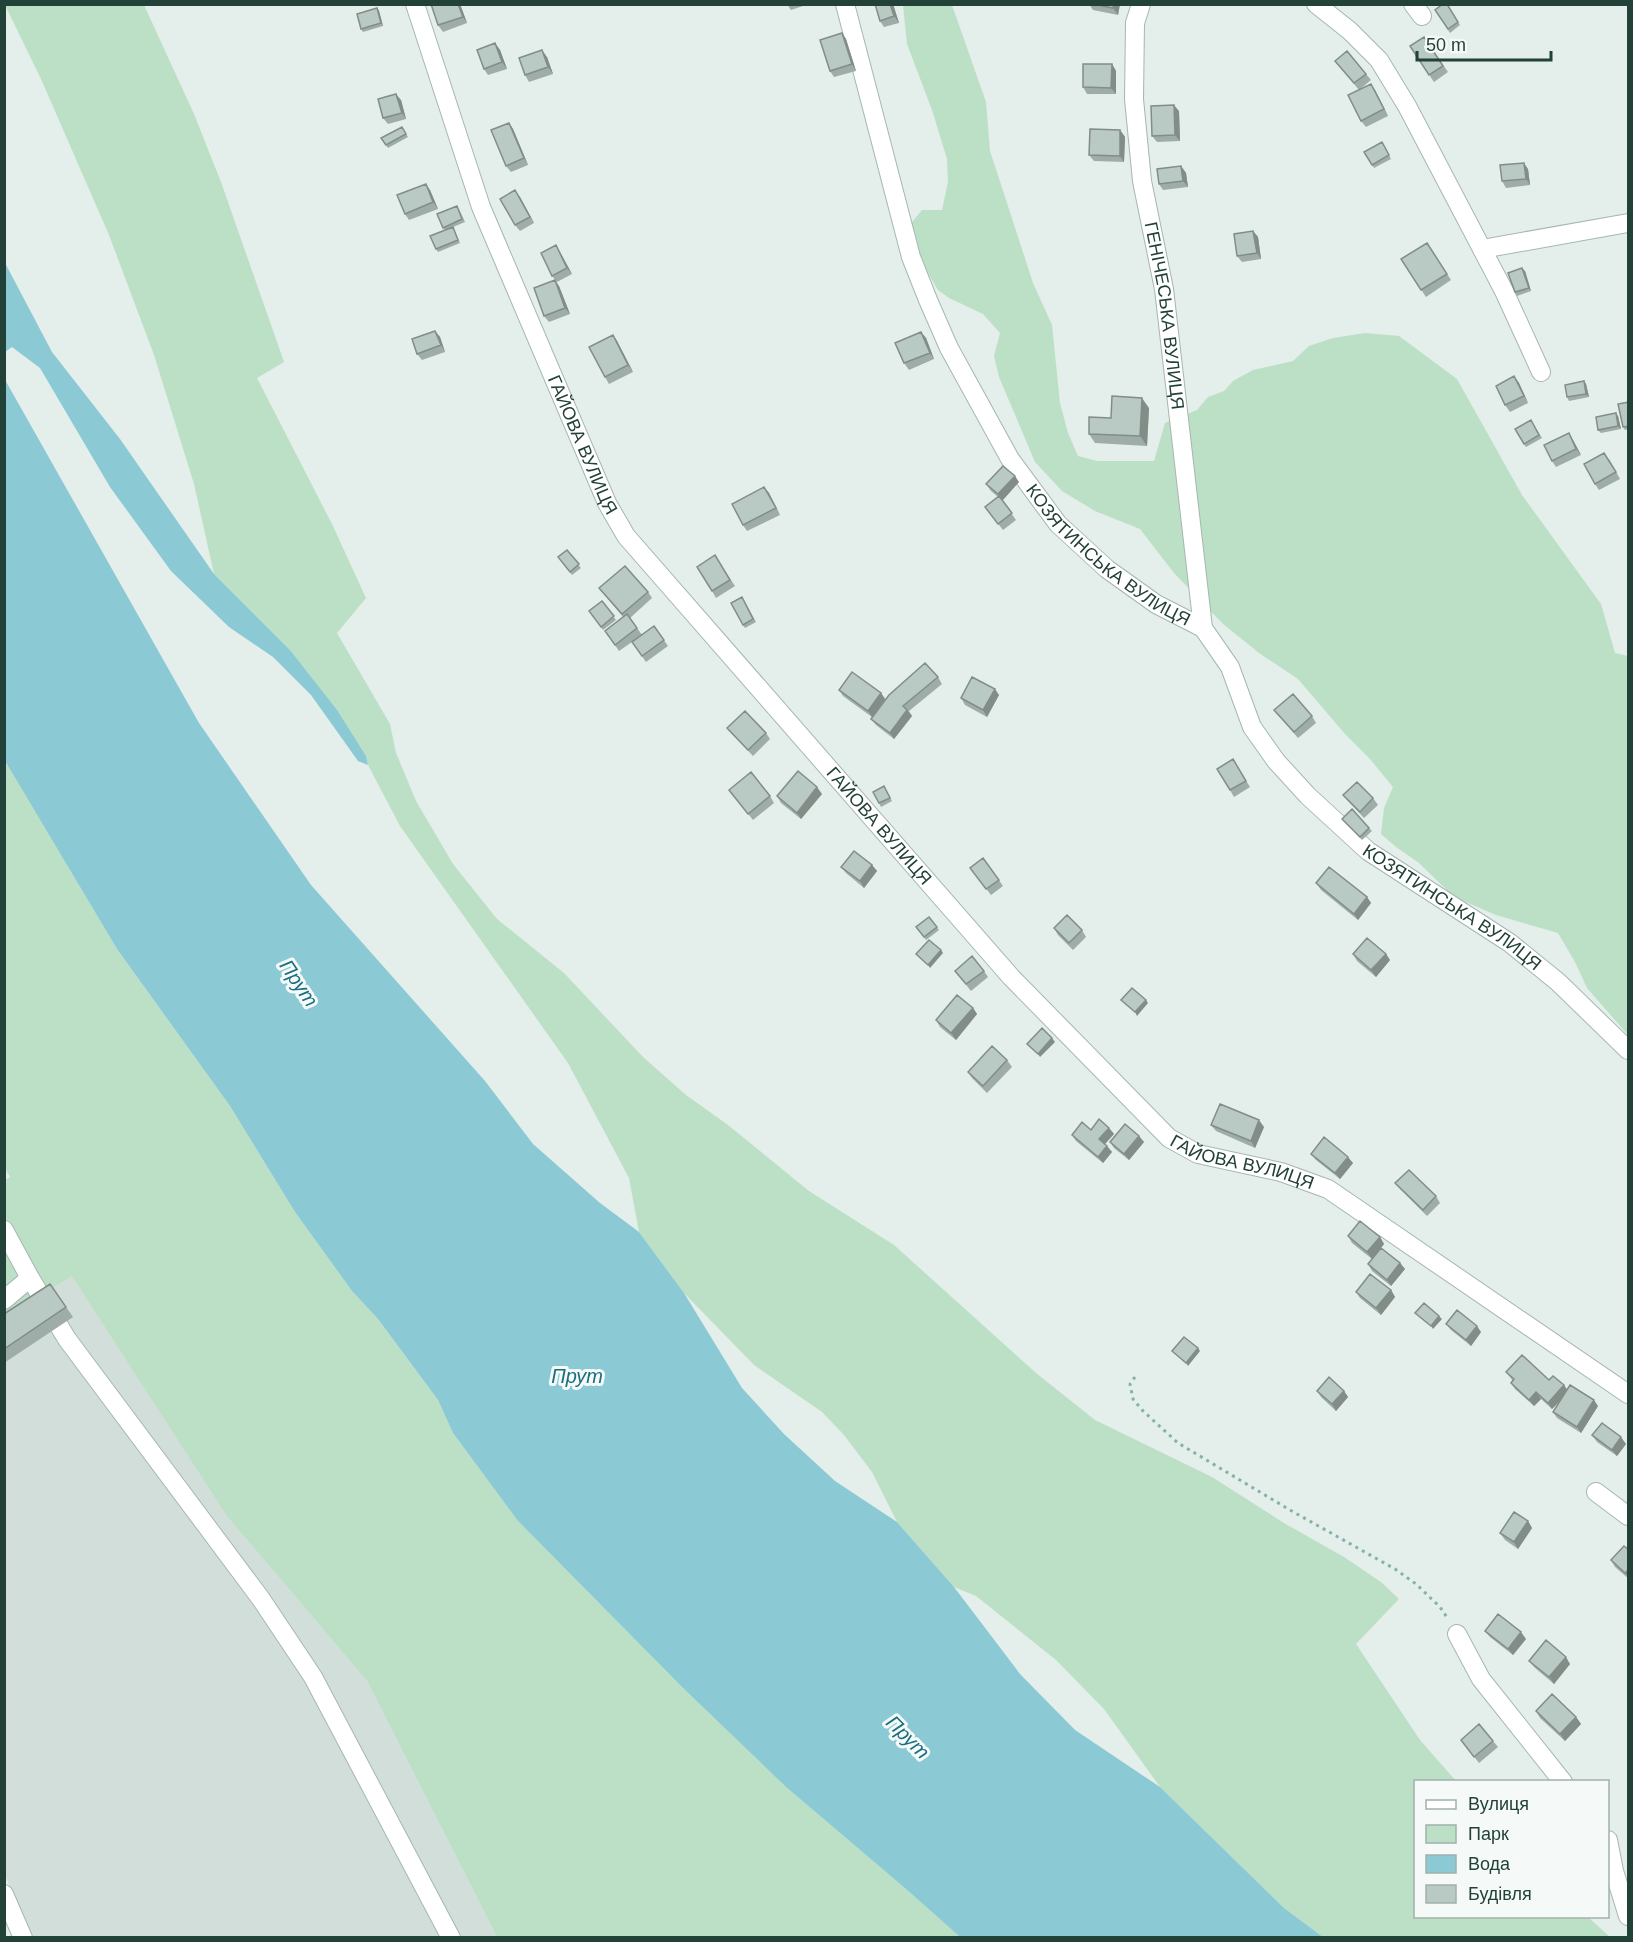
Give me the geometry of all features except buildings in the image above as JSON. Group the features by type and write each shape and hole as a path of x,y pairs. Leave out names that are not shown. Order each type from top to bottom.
{"street":[{"name":"ГАЙОВА ВУЛИЦЯ","path":"415,4 481,207 607,503 633,545 1011,977 1169,1138 1198,1154 1281,1172 1328,1189 1629,1394"},
{"name":"КОЗЯТИНСЬКА ВУЛИЦЯ","path":"845,4 911,257 949,348 1010,459 1058,524 1107,569 1156,604 1203,628 1230,667 1252,727 1276,761 1308,796 1368,851 1510,943 1558,982 1629,1050"},
{"name":"ГЕНІЧЕСЬКА ВУЛИЦЯ","path":"1141,4 1135,23 1134,99 1142,181 1164,289 1203,628"},
{"path":"1316,4 1350,31 1379,60 1407,106 1482,249 1541,372"},
{"path":"1482,249 1629,223"},
{"path":"4,1230 67,1339 255,1590 296,1649 329,1706 451,1938"},
{"path":"4,1300 30,1278"},
{"path":"1596,1492 1629,1516"},
{"path":"1457,1634 1481,1678 1561,1780"},
{"path":"1609,1845 1614,1870 1629,1916"},
{"path":"4,1894 23,1938"}],"path":[{"path":"1135,1377 1130,1384 1132,1399 1178,1443 1395,1569 1440,1606 1457,1634"}],"shaded area":[{"path":"72,1275 226,1515 367,1681 497,1937 30,1937 5,1875 5,1317"}],"green space":[{"path":"5,5 144,5 194,114 221,182 284,362 257,378 332,524 366,598 337,633 390,724 396,753 416,801 453,864 497,919 564,973 643,1057 686,1095 728,1125 809,1191 894,1245 1036,1373 1095,1420 1212,1477 1284,1523 1344,1557 1381,1582 1399,1599 1356,1644 1420,1740 1455,1780 1414,1780 1414,1918 1589,1918 1610,1937 1323,1937 1284,1908 1160,1787 1104,1709 1056,1660 976,1596 954,1587 897,1522 872,1472 844,1435 822,1412 754,1365 684,1293 639,1232 629,1178 568,1063 400,826 368,765 366,756 290,650 214,574 194,484 154,355 109,235 41,79"},
{"path":"903,5 952,5 986,102 990,151 1033,283 1052,325 1060,403 1068,433 1078,456 1097,461 1154,461 1165,423 1197,410 1208,397 1224,391 1233,381 1253,370 1293,361 1309,346 1333,338 1365,333 1399,336 1457,379 1522,495 1601,604 1615,653 1628,656 1628,1035 1587,988 1558,933 1496,915 1454,897 1419,863 1381,834 1384,808 1393,787 1298,679 1259,653 1223,624 1174,573 1140,529 1095,511 1062,491 1035,462 999,377 994,356 1000,333 983,314 949,298 938,290 919,258 908,227 922,210 942,210 948,182 947,159 932,110 907,44"},
{"path":"5,761 117,949 230,1106 295,1212 352,1291 378,1319 438,1400 453,1433 518,1521 684,1689 786,1787 960,1937 497,1937 367,1681 226,1515 72,1276 5,1317 4,1181 10,1177 4,1166"}],"water":[{"path":"4,261 52,352 120,439 214,574 290,650 337,710 366,756 368,765 358,761 311,695 273,657 229,627 171,571 110,487 40,368 12,347 5,352"},
{"name":"Прут","path":"4,378 199,723 311,885 485,1081 533,1144 600,1203 639,1232 684,1293 742,1388 784,1434 835,1481 897,1522 954,1587 1020,1674 1075,1730 1160,1787 1284,1908 1323,1937 960,1937 786,1787 684,1689 518,1521 453,1433 438,1400 378,1319 352,1291 295,1212 230,1106 117,949 5,761"}]}
